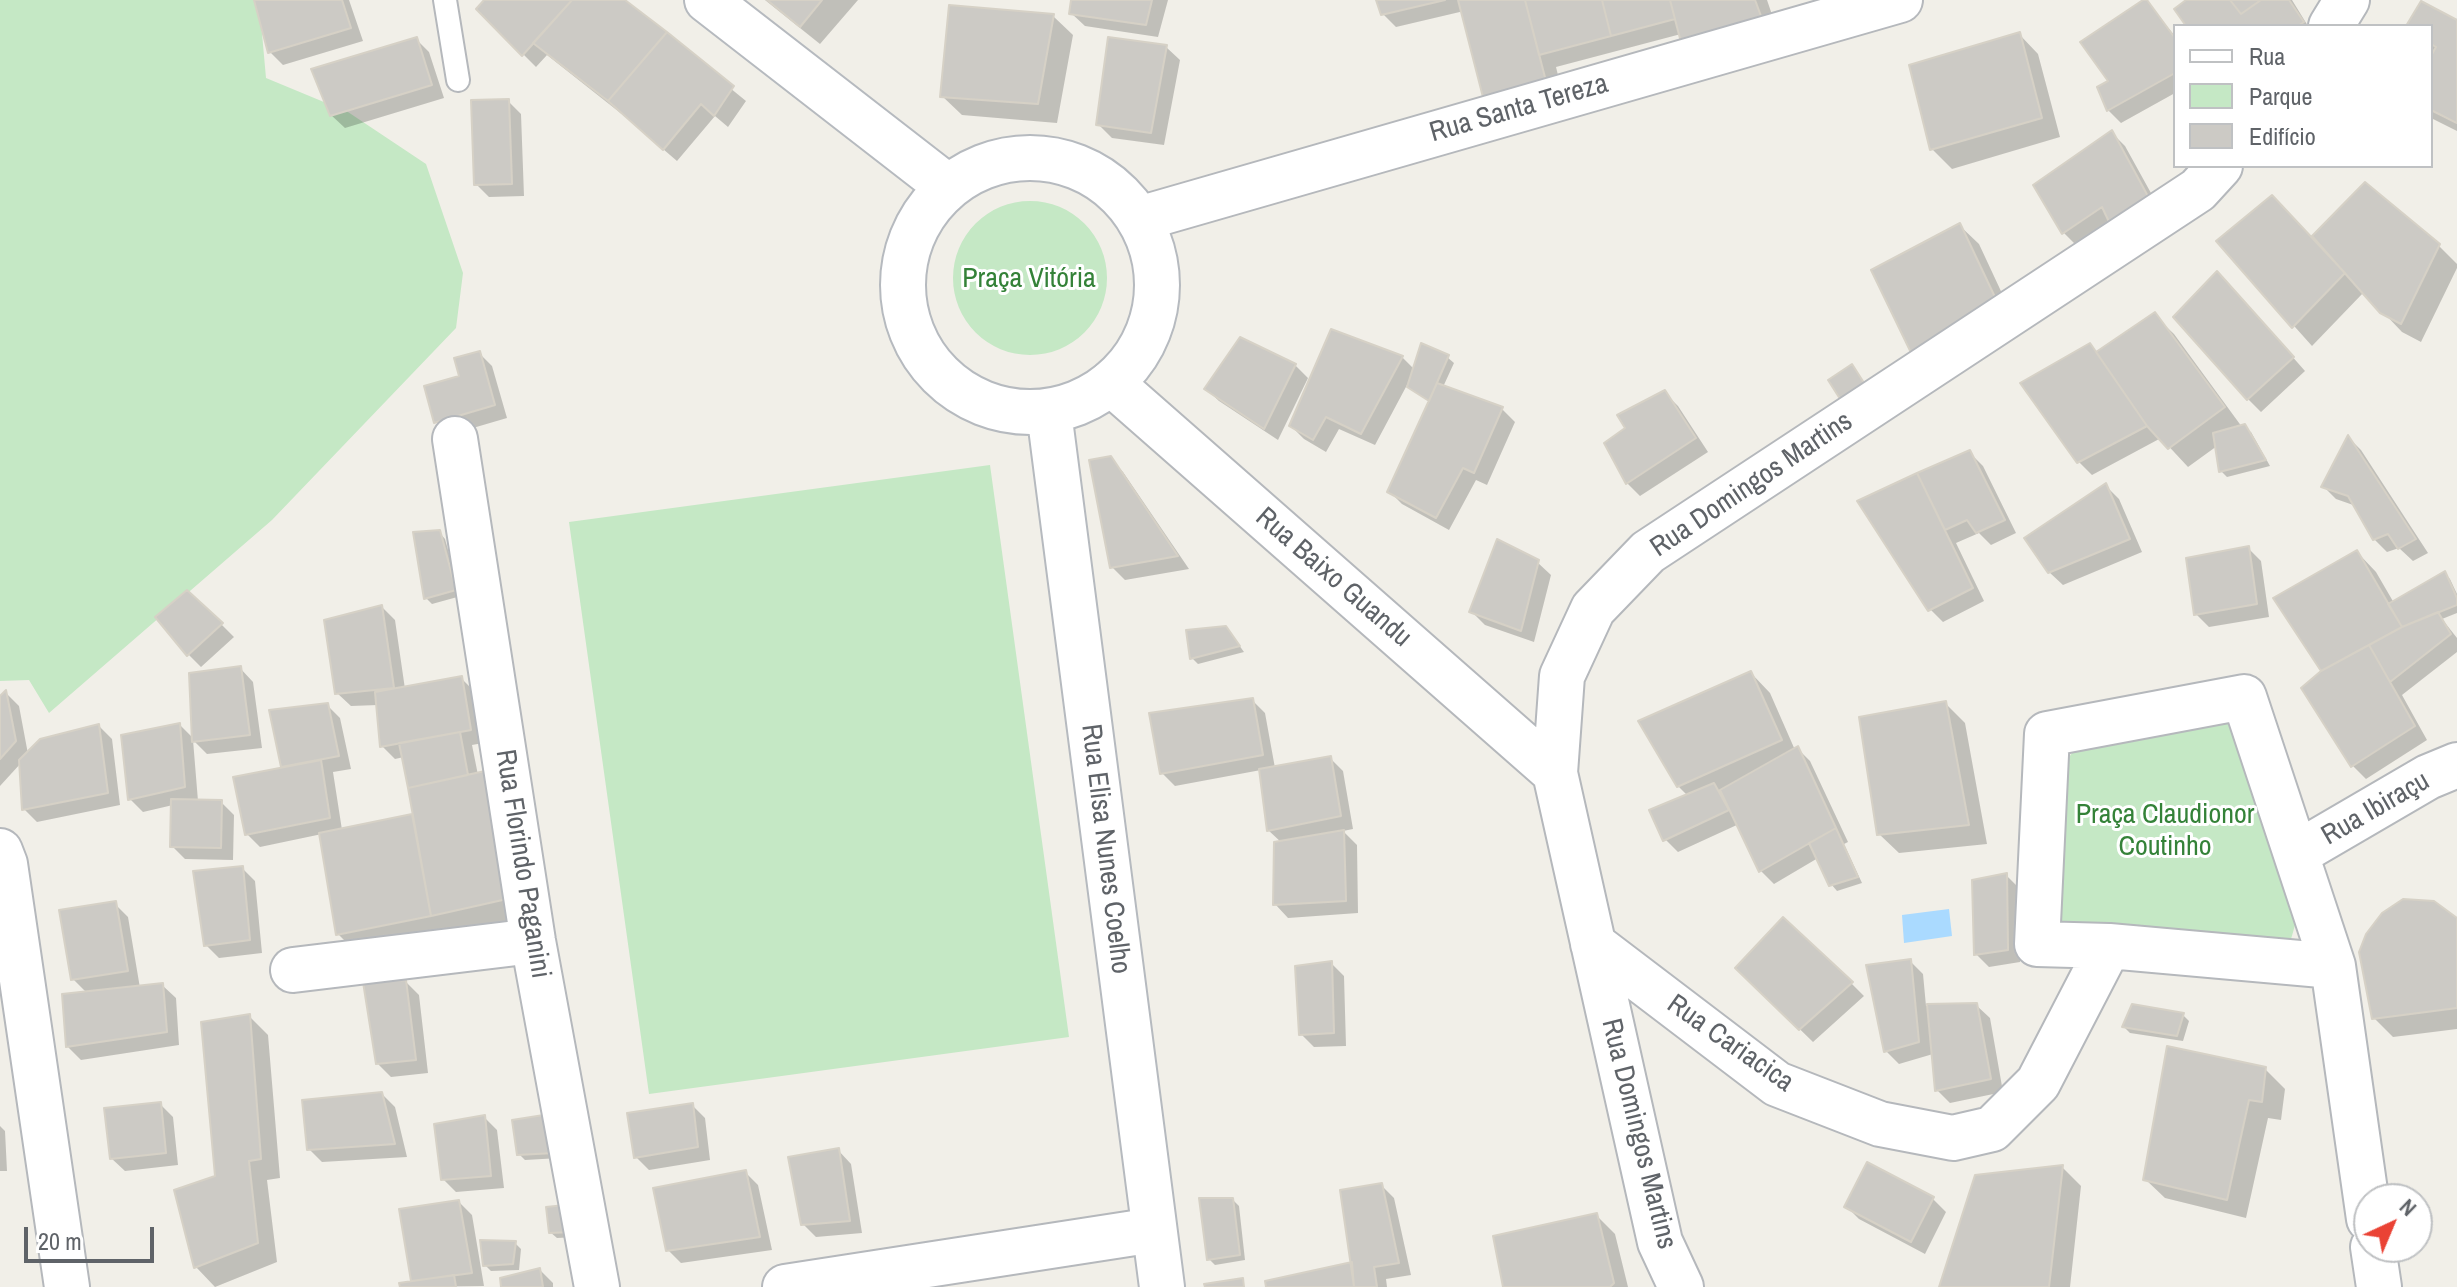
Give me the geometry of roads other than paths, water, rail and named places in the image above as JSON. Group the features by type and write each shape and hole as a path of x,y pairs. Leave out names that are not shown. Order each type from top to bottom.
{"street":[{"path":"707,0 948,187"},
{"name":"Rua Santa Tereza","path":"1139,219 1900,0"},
{"path":"2332,24 2347,0"},
{"path":"1029,157 1072,165 1110,186 1139,219 1154,256 1157,296 1148,336 1123,374 1096,395 1073,406 1049,412 1009,411 971,398 939,375 916,343 904,305 904,261 920,220 948,187 986,165 1029,157"},
{"name":"Rua Domingos Martins","path":"1681,1287 1660,1242 1555,773 1562,676 1593,609 1648,552 2198,190 2218,168"},
{"name":"Rua Baixo Guandu","path":"1111,383 1555,773"},
{"name":"Rua Elisa Nunes Coelho","path":"1049,412 1162,1287"},
{"name":"Rua Florindo Paganini","path":"455,439 533,941 597,1287"},
{"path":"2333,966 2109,946 2037,944 2047,734 2244,697 2333,966 2364,1183"},
{"name":"Rua Ibiraçu","path":"2296,854 2428,777 2457,765"},
{"path":"0,851 5,864 67,1287"},
{"path":"293,970 533,941"},
{"name":"Rua Cariacica","path":"1593,944 1777,1084 1880,1124 1953,1138 1992,1129 2038,1083 2109,946"},
{"path":"785,1287 1154,1230"},
{"path":"2375,1263 2379,1287"}],"lane":[{"path":"445,0 458,80"}],"water":[{"path":"1949,909 1952,936 1904,943 1902,915"}],"park label":[{"name":"Praça Vitória","path":"1029,279"},
{"name":"Praça Claudionor Coutinho","path":"2165,831"}]}
